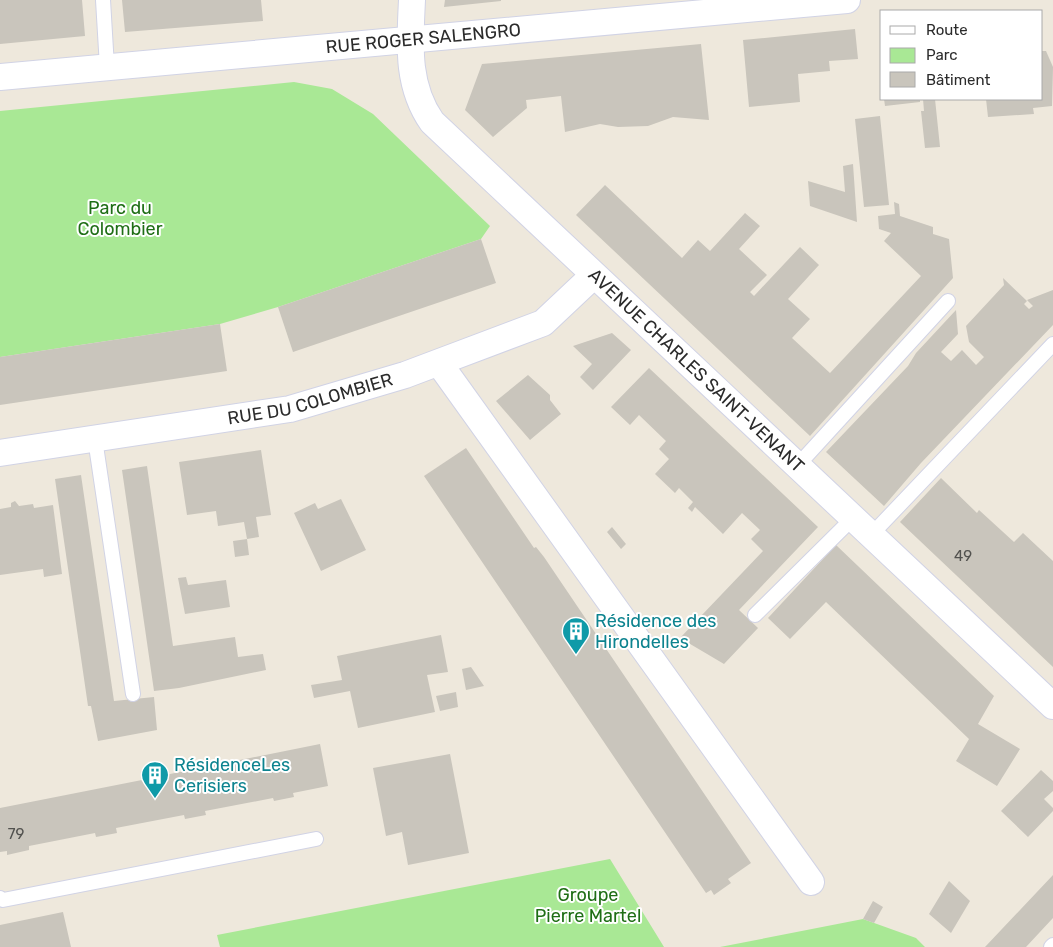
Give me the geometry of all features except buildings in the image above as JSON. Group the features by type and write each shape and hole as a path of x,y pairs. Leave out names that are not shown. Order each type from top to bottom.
{"street":[{"name":"AVENUE CHARLES SAINT-VENANT","path":"412,0 410,39 413,83 418,98 432,122 1053,706"},
{"name":"RUE ROGER SALENGRO","path":"0,77 410,39 665,9 847,0"},
{"name":"RUE DU COLOMBIER","path":"0,453 290,410 439,363 543,323 594,275"},
{"path":"439,363 811,882"}],"lane":[{"path":"103,0 107,67"},
{"path":"798,465 948,300"},
{"path":"755,615 863,526 1053,344"},
{"path":"95,439 133,694"},
{"path":"0,898 3,900 316,840"}],"green space":[{"name":"Parc du Colombier","path":"294,82 332,89 373,114 490,226 481,239 278,307 220,324 0,357 0,111"},
{"name":"Groupe Pierre Martel","path":"610,859 664,947 220,947 217,935"},
{"path":"863,919 916,938 925,947 720,947"}],"place":[{"name":"Résidence des Hirondelles","path":"576,655"},
{"name":"RésidenceLes Cerisiers","path":"155,799"}]}
